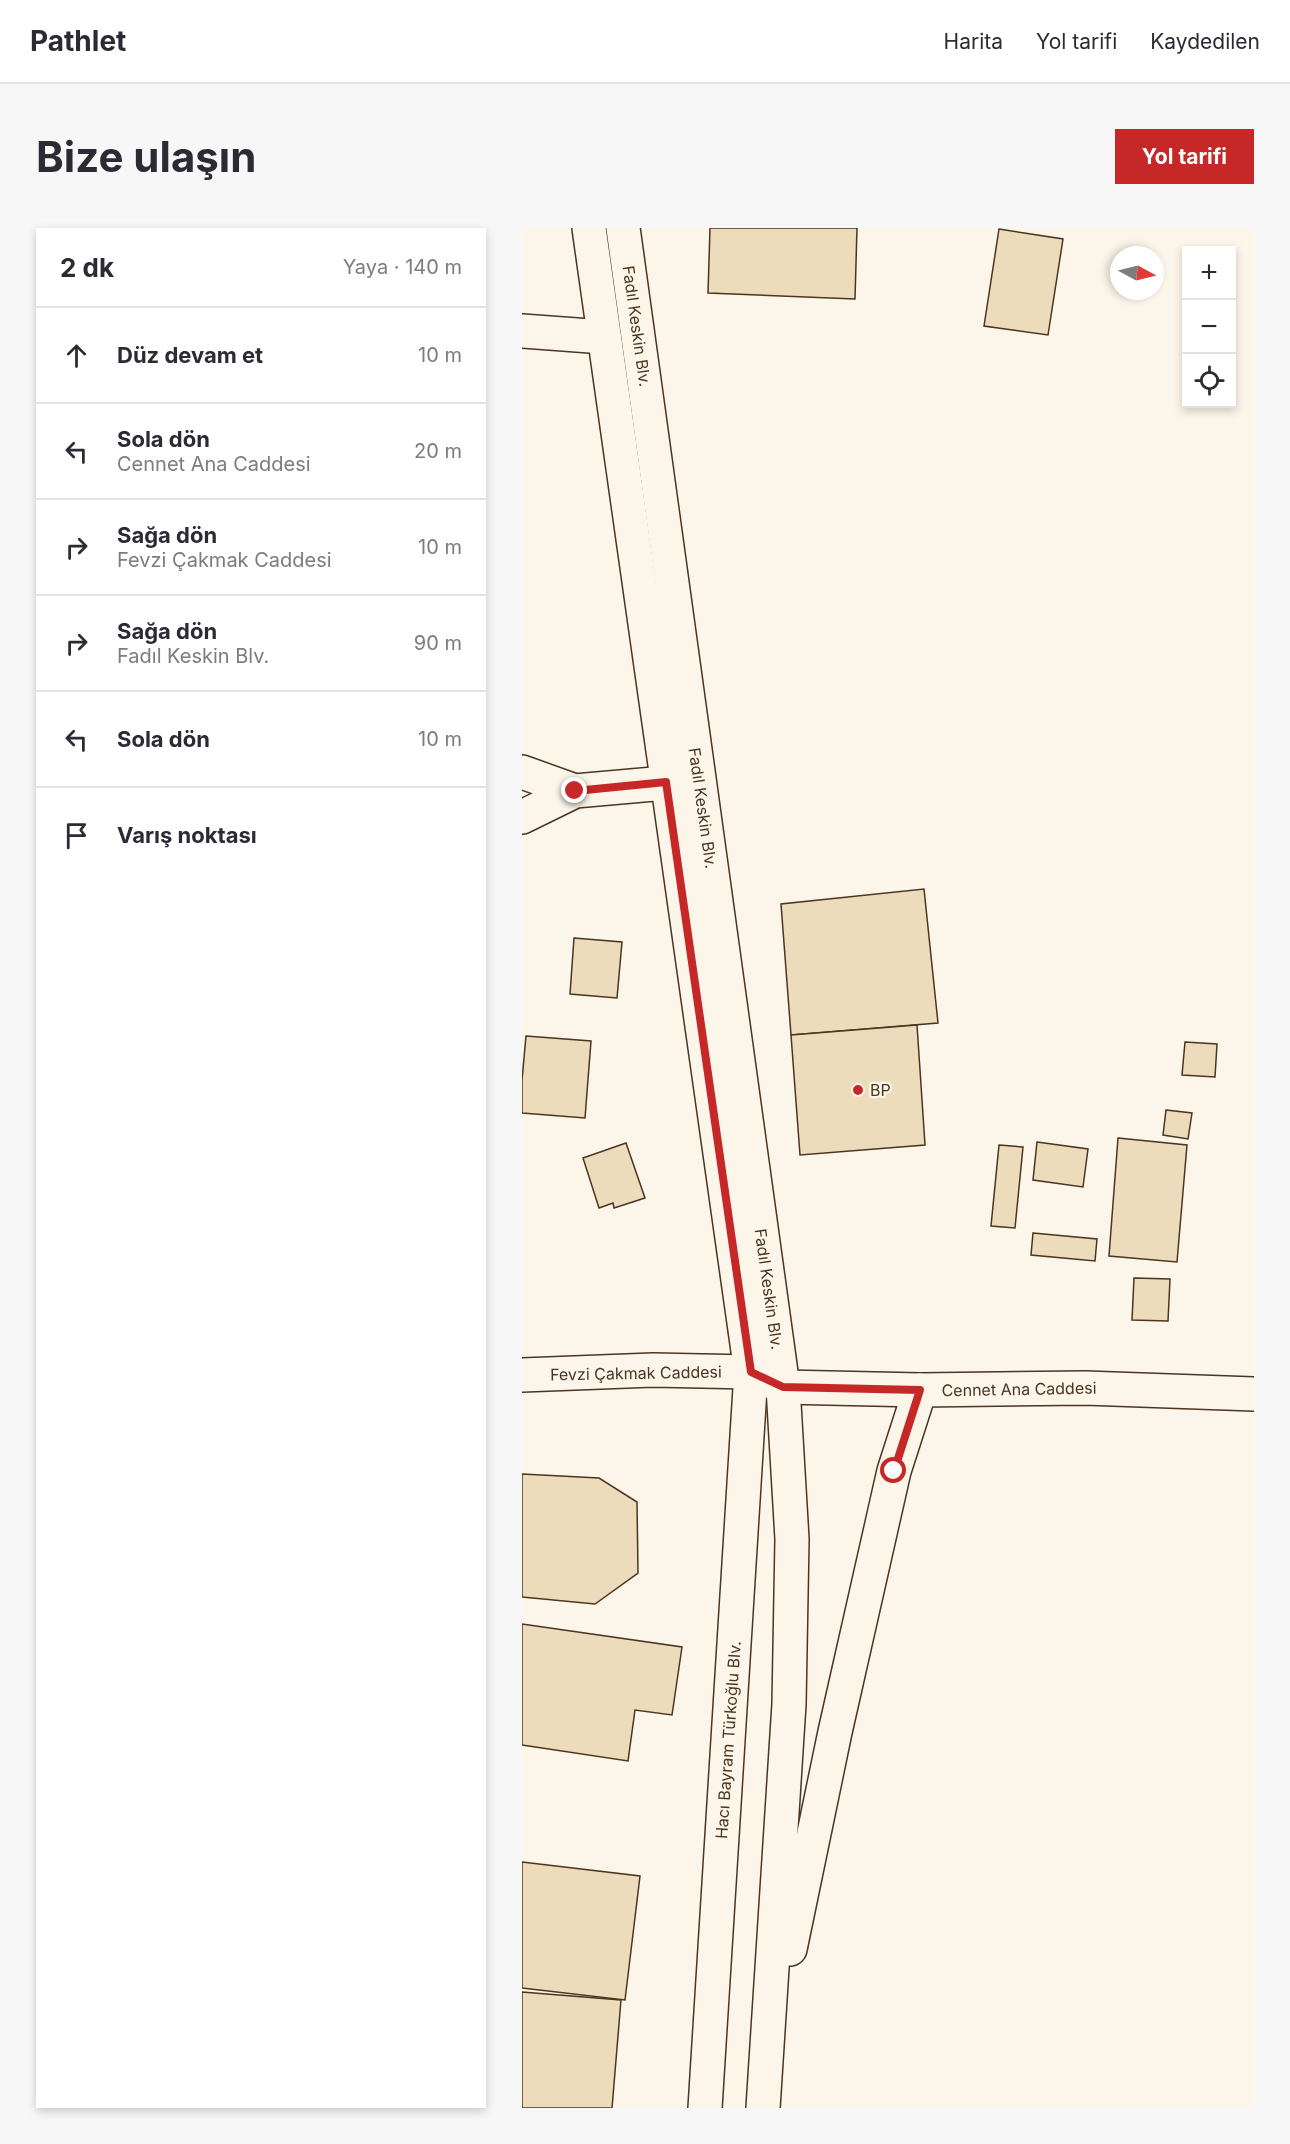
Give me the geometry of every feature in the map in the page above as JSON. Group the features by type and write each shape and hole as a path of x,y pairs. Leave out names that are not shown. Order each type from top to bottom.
{"street":[{"name":"Fadıl Keskin Blv.","path":"589,228 751,1372"},
{"name":"Fadıl Keskin Blv.","path":"623,228 783,1387"},
{"path":"522,331 604,337"},
{"path":"522,772 575,791"},
{"path":"522,817 575,791 699,780"},
{"name":"Fevzi Çakmak Caddesi","path":"522,1376 653,1370 751,1372 783,1387"},
{"name":"Hacı Bayram Türkoğlu Blv.","path":"705,2108 751,1372"},
{"path":"763,2108 789,1704 792,1539 783,1387"},
{"name":"Cennet Ana Caddesi","path":"783,1387 920,1390 1085,1388 1254,1394"},
{"path":"765,2071 840,1709 894,1471 920,1390"}],"building":[{"path":"710,228 857,228 855,299 708,293"},
{"path":"999,229 1063,239 1048,335 984,326"},
{"path":"924,889 938,1023 791,1035 781,904"},
{"path":"574,938 622,942 617,998 570,994"},
{"path":"917,1025 925,1145 800,1155 791,1035"},
{"path":"526,1036 591,1041 585,1118 522,1113"},
{"path":"1185,1042 1217,1044 1215,1077 1182,1075"},
{"path":"1166,1110 1192,1113 1188,1139 1163,1135"},
{"path":"1118,1138 1187,1145 1177,1262 1109,1256"},
{"path":"1037,1142 1088,1149 1083,1187 1033,1180"},
{"path":"626,1143 645,1198 614,1208 613,1203 599,1208 583,1158"},
{"path":"999,1145 1023,1147 1015,1228 991,1226"},
{"path":"1033,1233 1097,1239 1095,1261 1031,1255"},
{"path":"1134,1278 1170,1279 1168,1321 1132,1320"},
{"path":"522,1474 599,1478 637,1502 638,1573 595,1604 522,1597"},
{"path":"522,1624 682,1647 672,1715 635,1710 628,1761 522,1745"},
{"path":"522,1862 640,1876 625,2000 522,1988"},
{"path":"522,1992 621,2000 612,2108 522,2108"}],"place":[{"name":"BP","path":"858,1090"}],"route":[{"path":"575,791 666,782 751,1372 783,1387 920,1390 894,1471"}]}
